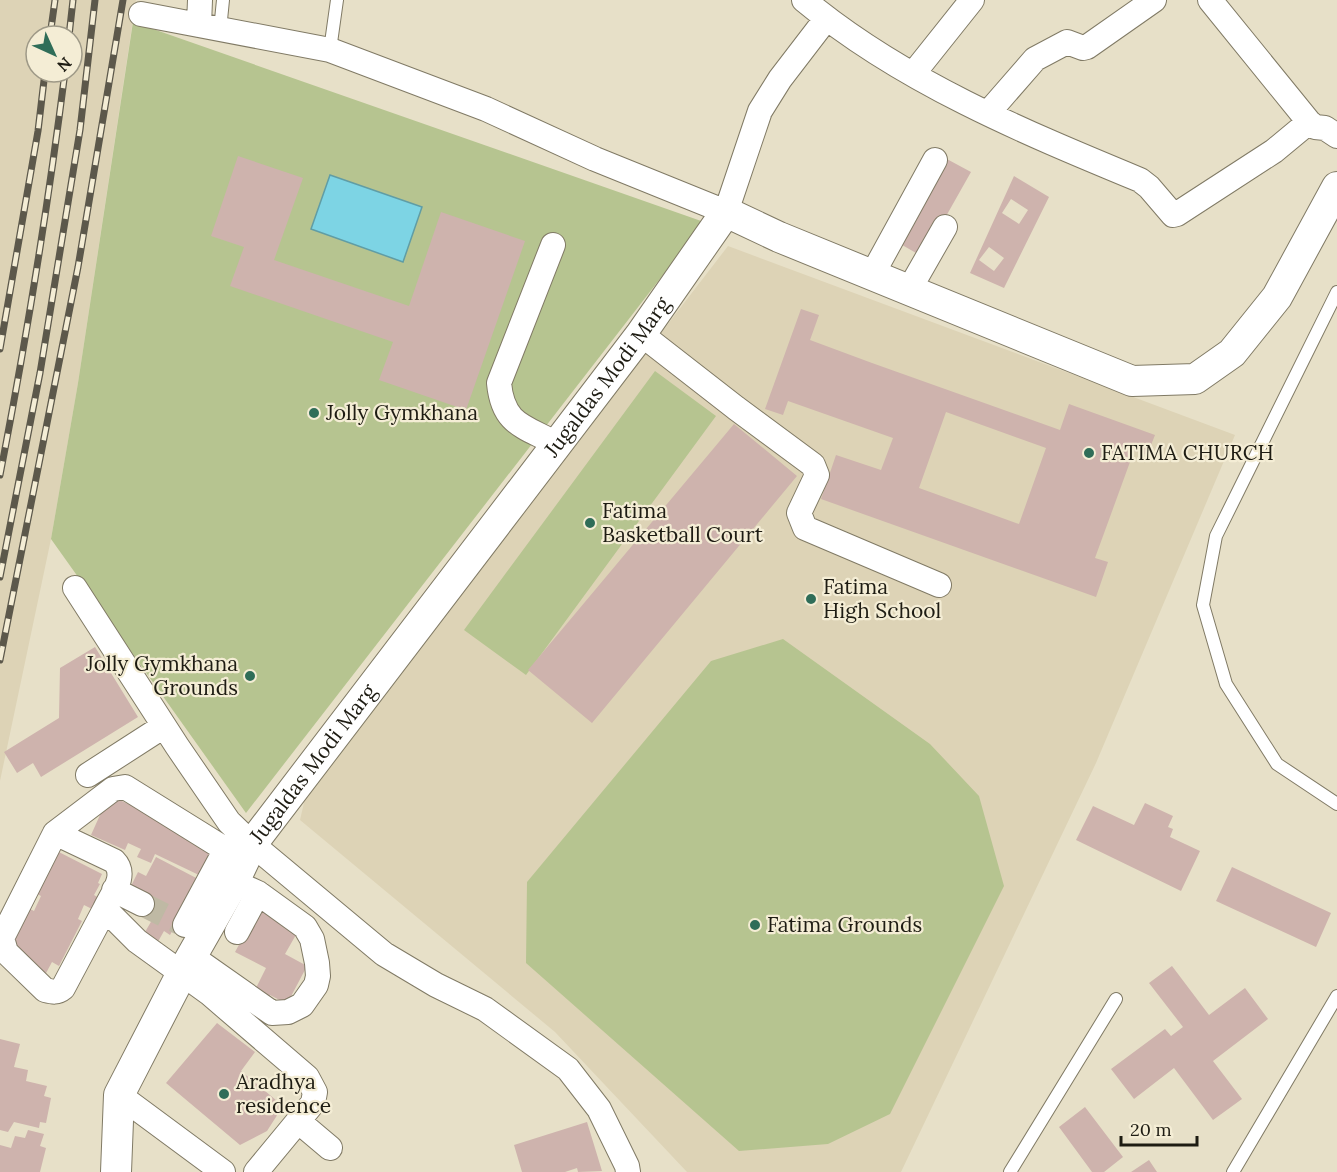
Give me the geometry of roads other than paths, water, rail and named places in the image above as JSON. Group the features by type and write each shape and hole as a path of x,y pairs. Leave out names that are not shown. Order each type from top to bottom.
{"street":[{"path":"193,19 200,0"},
{"path":"804,0 826,19 913,74 1055,145 1140,180 1173,215 1274,151 1309,122"},
{"path":"913,74 972,0"},
{"path":"988,113 1035,59 1066,42 1083,48 1087,47 1154,0"},
{"path":"1210,0 1309,122 1337,136"},
{"path":"141,15 193,19 330,50 486,109 595,159 726,212 779,237 1132,381 1195,379 1232,353 1277,297 1337,187"},
{"path":"726,212 760,111 780,80 826,19"},
{"path":"888,282 935,160"},
{"name":"Jugaldas Modi Marg","path":"116,1172 119,1095 188,943 243,866 641,334 726,212"},
{"path":"888,282 901,250 925,262 945,227"},
{"path":"553,245 499,383 501,401 512,420 557,444"},
{"path":"641,334 813,465 818,475 799,513 805,528 939,585"},
{"path":"75,588 229,822 243,866 237,932"},
{"path":"88,775 164,726"},
{"path":"55,833 114,861 120,867 121,876 63,988 52,992 45,990 6,952 2,945 2,938 55,833 113,789 125,787 243,866 384,954 436,985 485,1009 568,1069 598,1109 627,1166 627,1172"},
{"path":"110,900 137,941 188,943 272,1013 288,1012 302,1005 316,986 318,976 312,939 305,927 243,866"},
{"path":"110,900 142,904"},
{"path":"188,943 209,993 307,1077 315,1092 313,1103 256,1172"},
{"path":"119,1095 223,1172"},
{"path":"298,1121 330,1148"}],"lane":[{"path":"193,19 223,0"},
{"path":"330,50 337,0"},
{"path":"1337,292 1216,536 1203,605 1226,684 1277,764 1337,804"},
{"path":"1233,1172 1337,996"},
{"path":"1010,1172 1116,999"}],"water":[{"path":"330,175 422,207 403,262 311,229"}],"tunnel":[{"path":"142,904 180,923"}],"railway":[{"path":"52,24 55,0"},
{"path":"70,24 73,0"},
{"path":"0,577 40,373 80,130 95,0"},
{"path":"0,660 78,267 123,0"},
{"path":"0,349 38,131 44,84"},
{"path":"0,475 36,274 63,84"}],"place":[{"name":"Jolly Gymkhana","path":"314,413"},
{"name":"FATIMA CHURCH","path":"1089,453"},
{"name":"Fatima Basketball Court","path":"590,523"},
{"name":"Fatima High School","path":"811,599"},
{"name":"Jolly Gymkhana Grounds","path":"250,676"},
{"name":"Fatima Grounds","path":"755,925"},
{"name":"Aradhya residence","path":"224,1094"}]}
